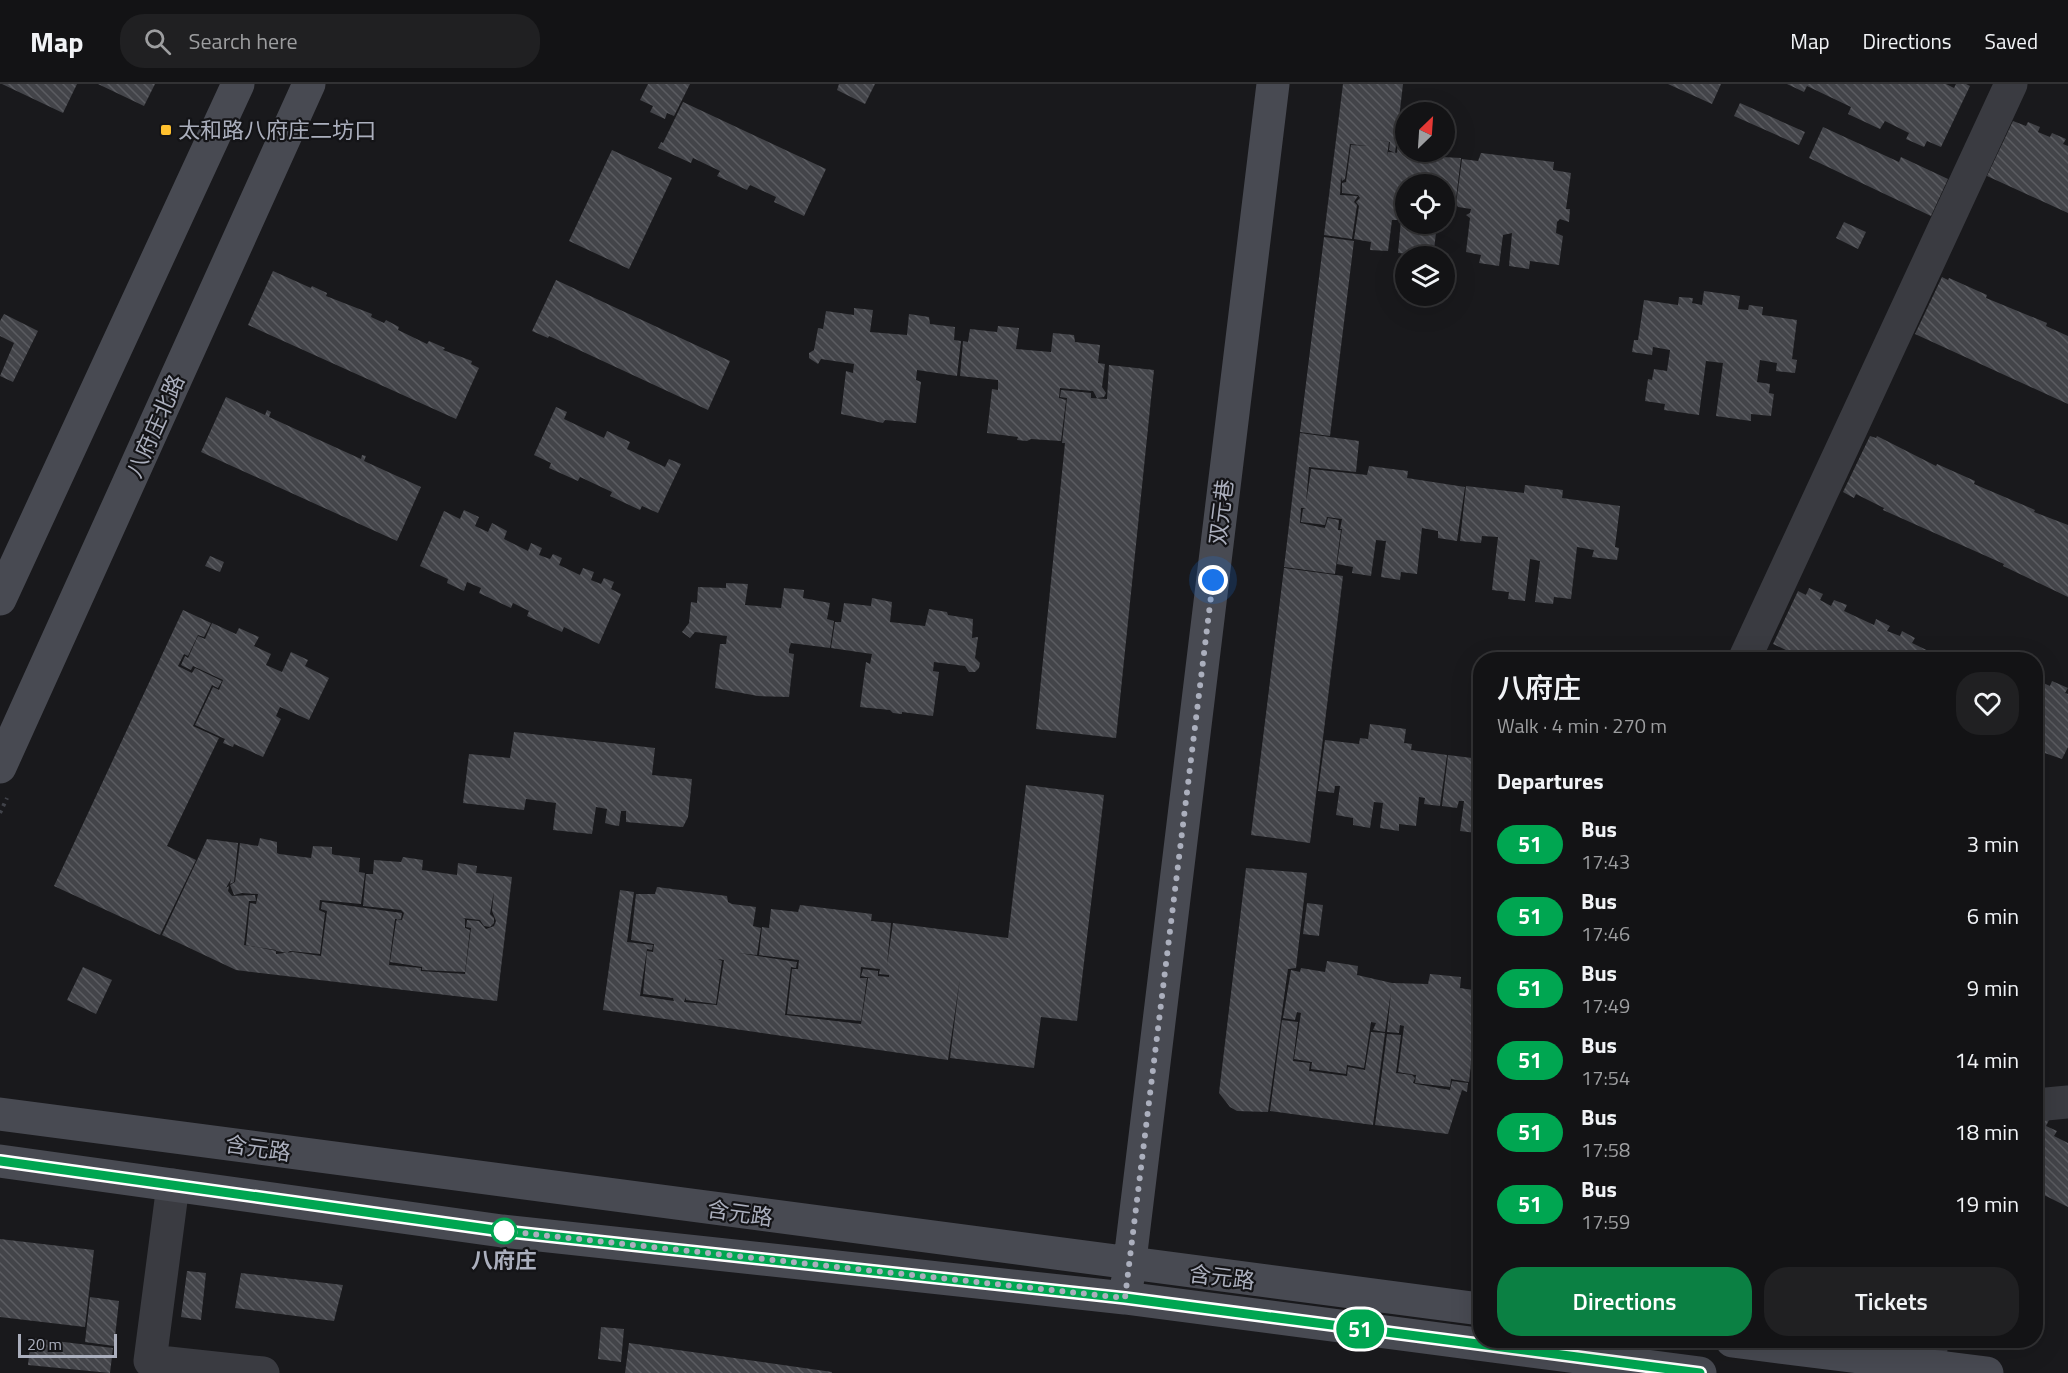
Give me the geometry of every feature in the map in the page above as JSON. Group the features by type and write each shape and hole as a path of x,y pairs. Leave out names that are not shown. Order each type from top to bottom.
{"main road":[{"path":"0,599 238,84"},
{"name":"八府庄北路","path":"0,767 309,84"},
{"name":"双元巷","path":"1125,1298 1273,84"},
{"name":"含元路","path":"0,1114 1473,1309"},
{"name":"含元路","path":"0,1161 502,1231 1125,1298 1473,1343"},
{"name":"含元路","path":"1508,1348 1700,1373"},
{"path":"1805,1348 1930,1360 1987,1373"}],"street":[{"path":"1748,652 2012,84"},
{"path":"2043,1104 2068,1102"},
{"path":"173,1185 150,1361 263,1373"}],"building":[{"path":"2,84 77,84 63,113"},
{"path":"98,84 155,84 144,106"},
{"path":"648,84 690,84 674,116 667,113 665,119 650,112 653,106 640,100"},
{"path":"839,84 875,84 865,104 837,90"},
{"path":"1343,84 1403,84 1401,102 1395,102 1395,162 1455,162 1455,158 1461,158 1455,207 1455,174 1395,174 1395,220 1392,220 1388,251 1370,250 1371,242 1354,239 1359,206 1356,202 1360,198 1358,195 1342,193 1342,183 1346,182 1351,145 1369,146 1350,144 1345,179 1342,181 1341,177 1340,195 1358,196 1354,202 1357,205 1352,239 1324,235"},
{"path":"1668,84 1721,84 1712,104"},
{"path":"1787,84 1946,84 1954,88 1956,84 1970,86 1941,147 1927,141 1924,147 1906,139 1909,133 1885,121 1880,129 1848,114 1851,107 1807,86 1804,92"},
{"path":"683,102 826,169 804,216 774,202 776,197 750,185 747,190 717,176 720,171 693,158 691,163 658,148 661,142 663,143"},
{"path":"1740,103 1805,132 1799,145 1734,116"},
{"path":"2013,121 2026,126 2028,122 2040,127 2038,132 2050,137 2052,133 2066,139 2063,144 2068,146 2068,213 1987,176"},
{"path":"1823,127 1899,162 1901,157 1948,179 1931,216 1809,158"},
{"path":"612,150 672,178 629,269 569,241"},
{"path":"1481,153 1554,162 1553,170 1571,173 1566,209 1570,209 1569,222 1560,219 1557,222 1556,233 1563,236 1559,265 1530,261 1529,269 1509,266 1512,233 1503,235 1499,266 1479,263 1481,255 1466,252 1470,218 1466,215 1471,209 1458,207 1456,204 1462,159 1478,161"},
{"path":"1844,222 1866,232 1858,249 1836,238"},
{"path":"1400,234 1436,234 1434,246 1399,246"},
{"path":"1324,237 1354,241 1330,436 1300,432"},
{"path":"273,271 327,293 326,296 372,314 371,317 384,323 386,320 399,327 398,330 427,344 429,341 445,348 443,350 472,361 471,364 479,368 456,419 248,325"},
{"path":"1942,277 1948,280 1949,278 1987,295 1986,298 2047,323 2046,326 2068,336 2068,404 1915,334"},
{"path":"556,280 730,361 708,410 549,336 548,338 532,331"},
{"path":"1704,291 1740,296 1738,309 1748,310 1749,305 1763,307 1762,315 1797,320 1792,359 1797,360 1795,373 1776,371 1777,363 1760,360 1757,382 1770,384 1769,393 1774,394 1771,416 1751,414 1751,421 1716,416 1723,363 1706,361 1699,415 1664,410 1665,404 1645,401 1648,379 1652,380 1654,369 1667,371 1670,350 1653,347 1652,355 1632,352 1634,340 1638,340 1644,300 1678,305 1679,297 1693,298 1692,303 1702,305"},
{"path":"854,308 873,310 870,332 907,335 909,314 929,317 930,324 955,327 954,340 961,341 957,376 917,370 916,380 921,382 916,423 885,420 883,423 841,414 846,371 853,373 854,364 821,359 818,364 809,358 809,353 814,350 818,328 823,329 826,311 854,315"},
{"path":"4,314 38,331 13,382 0,376 14,343 0,336 0,321"},
{"path":"998,326 1019,328 1016,349 1051,352 1053,333 1074,335 1075,342 1100,345 1098,363 1105,364 1102,387 1106,393 1104,397 1097,398 1093,391 1060,388 1059,398 1066,400 1061,441 1017,440 1018,437 987,433 992,389 998,390 998,380 960,376 963,341 968,342 970,329 997,332"},
{"path":"1109,365 1154,370 1116,738 1036,729 1065,443 1062,443 1067,398 1060,397 1061,390 1091,393 1091,398 1107,399"},
{"path":"226,397 265,415 267,410 271,412 269,417 361,459 362,455 366,456 364,461 421,487 397,541 201,452"},
{"path":"556,407 567,412 564,419 604,438 607,431 630,442 627,449 665,467 669,459 681,464 658,513 642,506 640,510 610,496 612,492 580,477 578,481 549,468 551,463 534,455"},
{"path":"1300,433 1359,441 1356,472 1309,467 1306,503 1311,469 1367,475 1369,466 1408,471 1407,478 1465,487 1457,541 1438,538 1438,531 1422,528 1417,574 1401,572 1400,580 1381,577 1386,541 1376,540 1371,576 1352,573 1353,567 1337,564 1342,529 1340,529 1342,519 1327,517 1325,525 1301,522 1303,509 1306,508 1301,508 1300,523 1325,528 1328,518 1339,520 1338,530 1341,530 1335,574 1284,567"},
{"path":"1870,436 1876,438 1877,436 1936,466 1937,464 1975,481 1974,484 2035,510 2034,512 2068,525 2068,597 2003,566 2004,564 1883,510 1884,508 1856,494 1854,498 1843,492"},
{"path":"1525,485 1563,490 1562,498 1620,506 1615,547 1619,548 1617,560 1592,557 1594,550 1577,547 1571,599 1554,597 1553,604 1535,602 1540,561 1530,559 1525,601 1508,599 1509,592 1492,590 1498,537 1482,536 1481,543 1460,541 1466,486 1524,493"},
{"path":"464,510 479,517 475,526 488,532 492,523 507,531 504,539 528,551 531,543 542,548 539,555 550,559 553,554 562,558 559,565 580,575 583,568 594,572 591,580 601,584 604,578 614,582 611,589 621,594 599,644 564,627 562,632 527,616 529,611 513,603 511,608 479,593 481,588 467,582 464,591 447,583 448,579 420,566 444,511 460,519"},
{"path":"210,556 224,562 220,572 205,566"},
{"path":"1284,568 1343,576 1310,843 1251,835"},
{"path":"726,583 748,584 745,605 781,608 784,588 804,590 803,598 830,603 827,619 834,621 830,648 791,643 789,653 794,654 789,697 758,696 715,688 720,644 726,644 727,636 695,632 690,638 682,632 689,623 691,602 697,603 698,587 726,588"},
{"path":"1809,588 1823,594 1820,600 1831,606 1834,600 1847,605 1844,611 1874,625 1876,619 1890,626 1887,631 1900,636 1902,631 1915,638 1912,643 1931,652 1790,652 1773,644 1798,591 1806,595"},
{"path":"872,598 892,602 890,622 925,626 929,609 973,619 972,638 978,637 975,658 980,663 979,668 975,672 969,672 965,666 934,662 933,671 939,672 933,716 893,713 890,710 860,707 866,662 870,664 872,654 831,648 835,622 841,622 844,603 871,606"},
{"path":"183,610 211,623 204,637 198,635 188,656 184,654 178,666 192,673 195,668 222,681 218,688 212,685 193,726 219,738 167,846 196,860 160,935 54,886"},
{"path":"212,623 236,634 239,628 259,637 254,646 271,654 266,665 282,672 291,652 308,660 305,666 329,678 309,720 280,707 276,716 281,719 263,757 234,744 233,747 223,743 225,739 195,725 213,687 219,690 223,680 193,666 191,670 181,665 185,656 188,658 198,636 205,639"},
{"path":"2052,681 2068,688 2065,693 2068,694 2068,747 2062,759 2043,752 2043,683 2050,686"},
{"path":"1370,724 1406,729 1404,743 1412,744 1411,750 1447,755 1440,806 1424,804 1425,798 1419,797 1416,826 1399,824 1399,831 1380,828 1383,803 1374,802 1370,828 1353,825 1353,818 1336,815 1340,786 1335,786 1334,793 1318,791 1325,740 1359,744 1360,738 1368,739"},
{"path":"514,732 655,748 652,775 692,779 688,817 683,827 626,822 626,811 621,811 619,826 612,825 605,823 607,809 596,807 592,834 553,830 556,803 526,799 524,810 463,803 469,754 510,758"},
{"path":"1448,755 1473,758 1473,833 1460,831 1464,801 1459,801 1457,808 1442,806"},
{"path":"1026,785 1104,795 1077,1021 1041,1017 1034,1068 950,1058 960,978 948,1060 603,1010 620,890 634,892 627,942 653,945 652,950 647,949 640,996 674,1001 673,998 643,994 647,951 653,952 654,944 631,940 636,894 655,894 657,887 727,896 728,902 732,904 756,907 753,926 761,928 757,955 738,953 797,962 796,968 791,967 785,1015 861,1024 868,978 872,978 861,976 863,969 878,971 878,976 889,977 889,975 879,974 880,969 861,967 860,978 867,978 861,1021 787,1014 792,969 798,969 799,960 759,955 762,927 769,928 771,909 798,912 800,905 872,914 871,921 891,923 887,965 893,923 1008,938","holes":["718,959 724,960 717,1005 684,1002 686,997 686,1000 716,1004 722,961"]},
{"path":"260,838 277,842 277,853 279,854 311,858 313,846 332,847 332,854 360,858 359,872 365,873 361,904 320,900 319,910 325,913 320,954 290,951 287,953 246,945 250,903 256,904 258,894 234,895 230,885 235,882 240,843 258,846"},
{"path":"207,839 238,843 234,882 230,884 231,879 226,888 229,886 228,891 232,896 255,895 256,901 249,901 244,945 276,950 276,954 293,952 321,956 327,911 321,909 322,902 402,913 401,919 397,919 402,920 404,913 401,910 363,906 366,874 373,874 374,860 401,862 403,857 423,860 422,870 457,875 458,863 477,866 476,873 512,877 497,1001 236,970 162,935","holes":["494,891 492,911 496,921 494,926 486,929 479,921 467,920 466,927 471,928 465,974 421,971 421,968 389,965 395,919 397,919 390,962 422,967 422,970 465,972 470,930 465,928 463,918 480,920 484,926 490,927 494,923 494,918 490,914"]},
{"path":"1246,868 1307,873 1296,968 1288,969 1268,1112 1237,1111 1230,1107 1219,1093"},
{"path":"1307,903 1323,905 1319,936 1303,934"},
{"path":"1327,961 1358,966 1357,975 1392,983 1428,984 1430,974 1461,977 1460,988 1473,990 1473,1045 1469,1082 1451,1079 1450,1087 1415,1083 1416,1075 1398,1072 1404,1026 1400,1025 1399,1033 1387,1032 1391,992 1385,1032 1373,1030 1376,1023 1371,1022 1364,1068 1347,1065 1346,1074 1311,1069 1312,1062 1294,1059 1301,1013 1297,1012 1295,1020 1283,1018 1291,970 1300,972 1301,968 1325,972"},
{"path":"83,967 112,980 96,1014 67,1000"},
{"path":"1282,1020 1298,1022 1293,1061 1310,1063 1309,1071 1347,1076 1348,1067 1365,1070 1371,1032 1385,1033 1373,1125 1270,1111"},
{"path":"1387,1034 1401,1035 1396,1073 1412,1075 1415,1078 1413,1083 1416,1084 1450,1090 1452,1081 1468,1083 1467,1092 1462,1090 1448,1134 1375,1125"},
{"path":"2043,1114 2050,1118 2046,1126 2057,1131 2054,1136 2068,1143 2068,1207 2043,1194"},
{"path":"0,1239 94,1250 85,1327 0,1317"},
{"path":"187,1271 206,1273 201,1320 181,1317"},
{"path":"241,1273 343,1285 334,1321 235,1308"},
{"path":"90,1297 119,1301 114,1346 85,1342"},
{"path":"601,1327 624,1329 621,1362 598,1359"},
{"path":"31,1338 113,1348 110,1373 28,1365"},
{"path":"629,1343 832,1372 832,1373 625,1373"}],"bus line":[{"name":"51","path":"0,1161 502,1231 1125,1298 1473,1343"},
{"name":"51","path":"1508,1348 1700,1373"}],"place":[{"name":"太和路八府庄二坊口","path":"166,130"},
{"name":"八府庄","path":"504,1231"}],"route":[{"path":"504,1231 502,1231 1125,1298 1213,580"}]}
